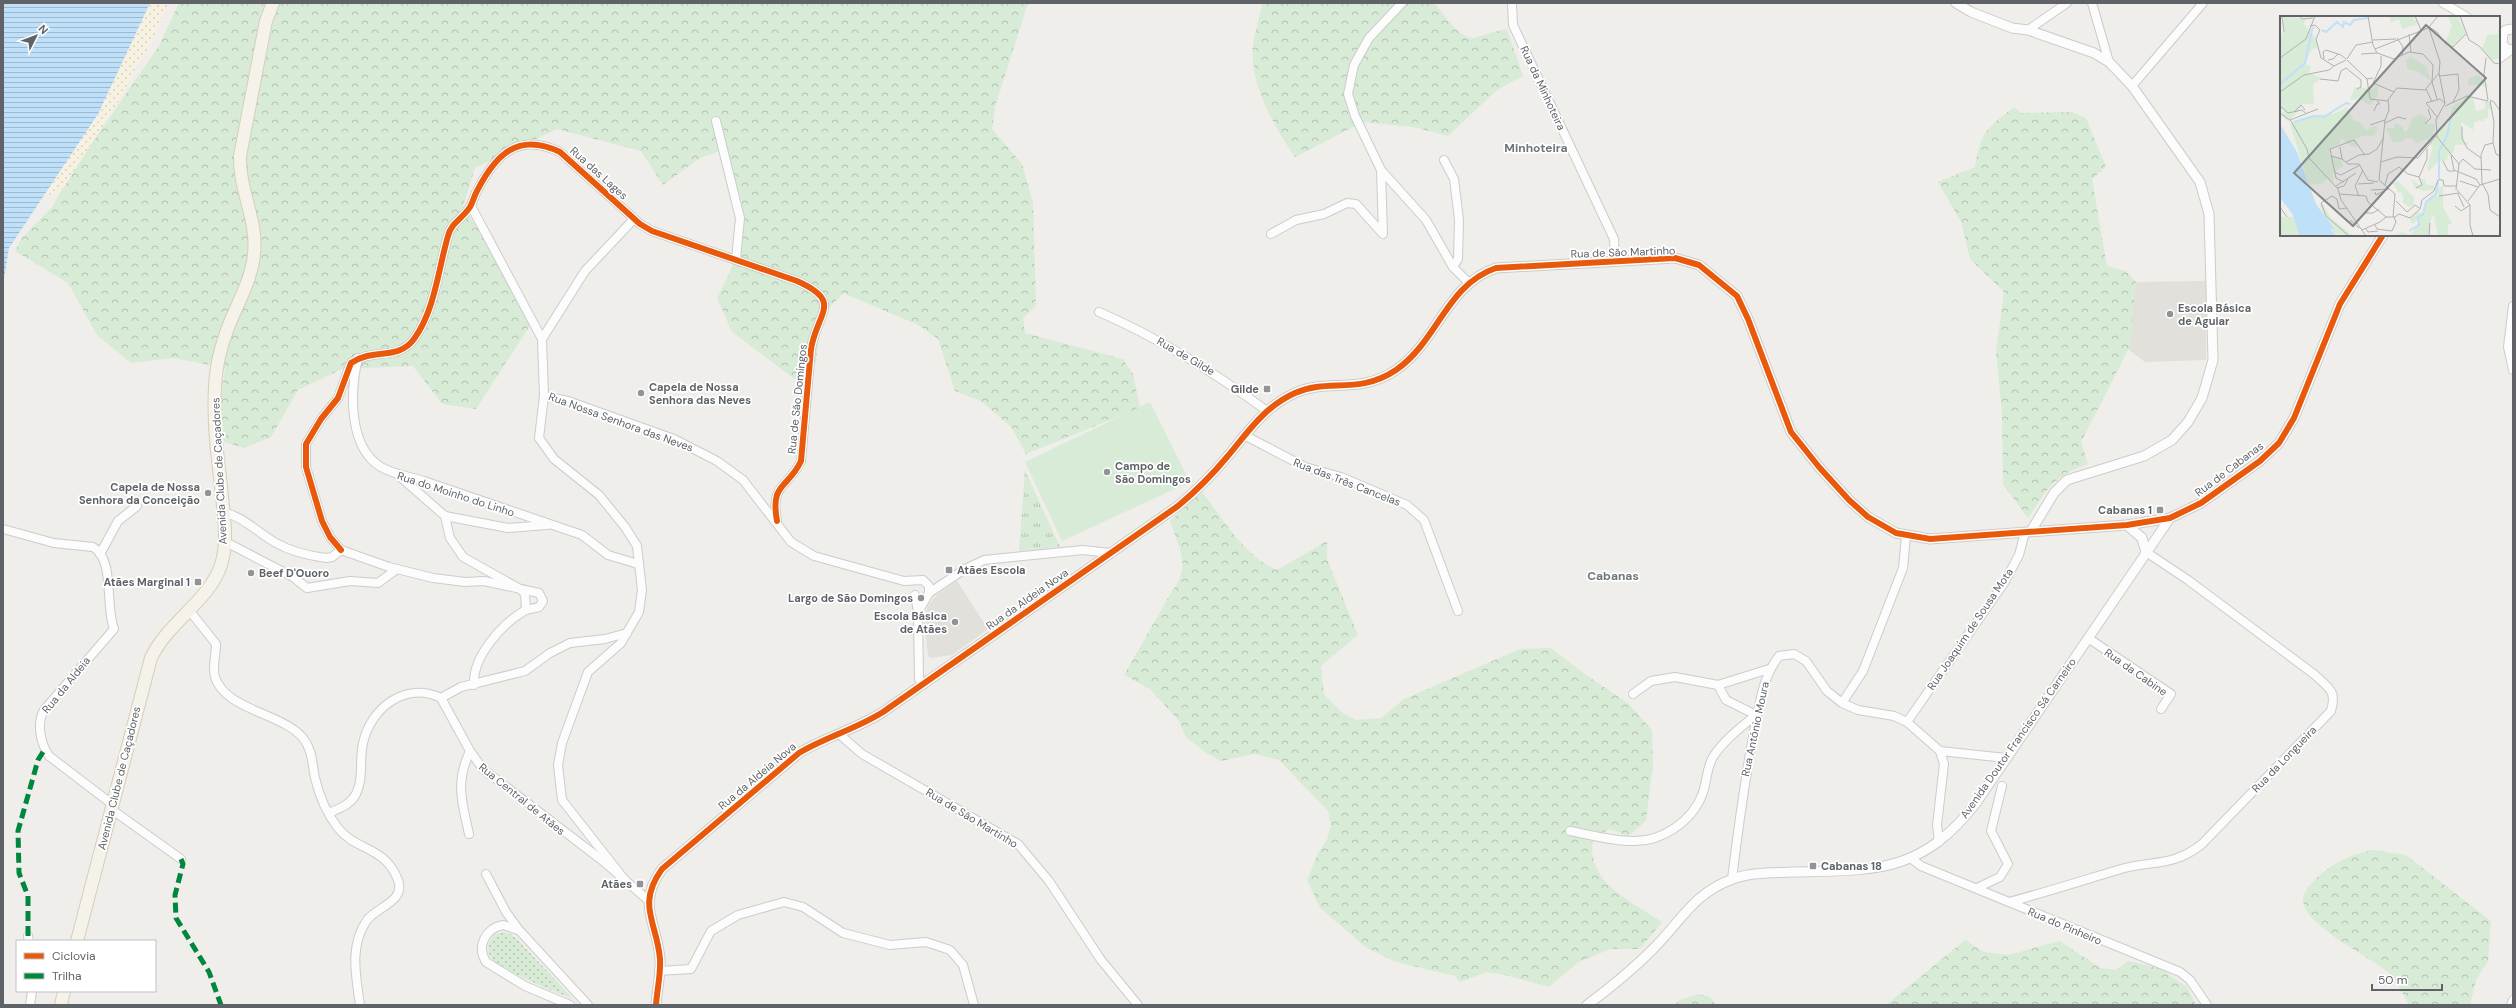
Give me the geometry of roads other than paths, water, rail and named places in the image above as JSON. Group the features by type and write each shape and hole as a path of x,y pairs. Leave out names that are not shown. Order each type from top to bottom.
{"main road":[{"name":"Avenida Clube de Caçadores","path":"77,940 111,806 151,658 168,630 189,610 215,576 223,555 223,512 216,439 215,386 225,336 248,281 254,254 252,223 240,177 240,156 266,21 273,3"},
{"path":"61,1005 64,992"}],"street":[{"path":"1402,3 1369,38 1354,65 1348,94 1355,116 1382,170 1426,220 1453,267 1468,282"},
{"name":"Rua da Minhoteira","path":"1512,3 1513,24 1614,239 1615,260"},
{"path":"1956,3 1971,12 2012,28 2028,30 2094,54 2109,62 2132,86 2200,182 2209,214 2213,360 2202,398 2188,422 2172,440 2144,456 2067,480 2054,493 2028,532"},
{"path":"2028,30 2067,3"},
{"path":"2092,3 2109,62"},
{"path":"2132,86 2203,3"},
{"path":"2443,3 2465,16"},
{"path":"2500,57 2511,50 2503,35"},
{"path":"716,121 740,218 736,259"},
{"name":"Rua das Lages","path":"358,358 365,355 399,352 413,340 430,306 450,229 471,206 486,175 498,158 513,148 531,144 546,146 560,152 634,219 646,228 669,238 736,259"},
{"path":"1444,160 1454,179 1459,220 1458,260 1453,267"},
{"path":"1271,234 1296,220 1324,214 1347,203 1356,204 1383,234 1382,170"},
{"name":"Rua Nossa Senhora das Neves","path":"471,206 542,339 544,396 568,401 660,434 703,453 740,477 791,542 814,556 904,581 917,581"},
{"path":"542,339 585,271 634,219"},
{"name":"Rua de Cabanas","path":"2028,532 2127,525 2170,518 2191,510 2260,461 2279,443 2294,418 2340,304 2382,236"},
{"name":"Rua de São Martinho","path":"1244,435 1255,421 1267,410 1296,392 1312,388 1349,387 1368,383 1396,370 1422,347 1446,310 1468,282 1481,273 1496,268 1615,260 1675,258 1699,265 1737,296 1748,320 1791,432 1849,500 1868,516 1896,533 1906,536 1930,539 2028,532"},
{"name":"Rua de São Domingos","path":"736,259 809,286 818,292 825,302 811,349 801,461 797,470 779,490 773,503 776,521"},
{"path":"2513,306 2508,347 2513,370"},
{"name":"Rua de Gilde","path":"1099,312 1141,330 1173,348 1222,378 1267,410"},
{"path":"358,358 347,369 338,398 321,420 306,444 306,466 322,521 330,537 340,550 397,569 433,578 465,582 484,581 537,591 542,597 539,607 526,610 507,623 483,653 476,668 474,685"},
{"name":"Rua do Moinho do Linho","path":"358,358 354,372 353,403 357,431 365,451 373,460 398,475 424,481 549,525 582,535 608,555 638,564"},
{"path":"544,396 539,438 545,449 554,459 599,495 626,527 637,546 642,590 639,612 618,646 588,672 562,742 558,765 562,800 624,880 648,900"},
{"name":"Rua da Aldeia Nova","path":"656,1005 660,959 648,900 652,881 662,869 799,753 867,722 923,685 1178,506 1210,477 1244,435"},
{"name":"Rua das Três Cancelas","path":"1244,435 1305,467 1348,480 1407,505 1424,520 1458,611"},
{"path":"398,475 445,516 500,528 549,525"},
{"path":"3,530 54,543 94,546 100,554 118,521 137,506"},
{"path":"223,512 234,514 277,544 289,549 326,558 337,554 340,550"},
{"path":"445,516 450,538 463,557 520,589 525,594 526,610"},
{"name":"Avenida Doutor Francisco Sá Carneiro","path":"1587,1005 1653,950 1700,896 1732,879 1761,873 1878,868 1912,859 1939,842 1967,815 2170,518"},
{"path":"2127,525 2142,538 2146,552"},
{"name":"Rua Joaquim de Sousa Mota","path":"1907,722 2004,583 2019,555 2028,532"},
{"path":"1842,703 1863,671 1903,568 1906,536"},
{"path":"224,541 293,577 307,588 350,581 378,583 397,569"},
{"path":"914,592 920,597 927,594 947,580 984,560 1007,556 1083,550 1110,553"},
{"name":"Rua da Longueira","path":"2009,902 2054,891 2121,869 2169,862 2188,856 2202,844 2330,711 2334,700 2332,691 2315,675 2188,580 2146,552"},
{"name":"Rua da Aldeia","path":"100,554 107,564 108,608 114,629 44,710 41,716 40,730 45,749 73,775 111,806"},
{"path":"923,685 919,679 918,670 918,612 914,592 917,581 926,582 947,580"},
{"name":"Rua Nossa Senhora das Neves","path":"904,581 914,592"},
{"path":"918,612 927,594 929,586 926,582"},
{"path":"189,610 216,644 215,676 223,691 231,698 296,732 308,746 317,785 329,813 343,833 384,858 395,874 400,888 392,901 372,914 357,942 355,957 360,1005"},
{"path":"329,813 345,807 356,794 362,772 363,742 370,724 381,708 393,699 407,694 431,695 441,698 457,689 525,671 550,653 570,643 605,639 627,632"},
{"name":"Rua da Cabine","path":"2088,638 2171,694 2161,709"},
{"name":"Rua António Moura","path":"1732,879 1745,776 1756,715 1769,669 1779,656 1794,654 1806,661 1827,691 1842,703 1858,710 1894,716 1907,722"},
{"path":"1633,694 1652,681 1675,677 1718,685 1769,669"},
{"path":"1570,831 1634,842 1673,830 1694,812 1702,794 1707,770 1713,757 1739,728 1756,715 1726,700 1718,685"},
{"name":"Rua Central de Atães","path":"441,698 470,751 483,769 624,880"},
{"path":"1907,722 1940,751 1944,764 1937,825 1939,842"},
{"name":"Rua de São Martinho","path":"839,734 862,754 1018,844 1050,881 1101,960 1138,1005"},
{"path":"469,834 459,785 461,773 470,751"},
{"path":"1940,751 2006,758"},
{"path":"1977,888 2000,877 2008,864 1991,831 2002,786"},
{"path":"111,806 182,859"},
{"name":"Rua do Pinheiro","path":"1912,859 1921,866 2180,972 2190,980 2206,1005"},
{"path":"486,874 506,912 519,930 588,1005"},
{"path":"659,971 691,969 711,931 738,915 784,902 803,907 843,933 890,945 926,942 950,950 962,965 974,1005"},
{"path":"519,930 503,925 489,931 482,942 482,956 486,962 525,986 570,1005"},
{"path":"30,1005 32,992"},
{"path":"2511,1005 2513,1000"}],"water":[{"path":"3,3 150,3 98,114 9,248 3,285"}],"place":[{"name":"Escola Básica de Aguiar","path":"2170,314"},
{"name":"Gilde","path":"1267,389"},
{"name":"Capela de Nossa Senhora das Neves","path":"641,393"},
{"name":"Campo de São Domingos","path":"1107,472"},
{"name":"Capela de Nossa Senhora da Conceição","path":"208,493"},
{"name":"Cabanas 1","path":"2160,510"},
{"name":"Atães Escola","path":"949,570"},
{"name":"Beef D'Ouoro","path":"251,573"},
{"name":"Atães Marginal 1","path":"198,582"},
{"name":"Largo de São Domingos","path":"921,598"},
{"name":"Escola Básica de Atães","path":"955,622"},
{"name":"Cabanas 18","path":"1813,866"},
{"name":"Atães","path":"640,884"}],"district":[{"name":"Minhoteira","path":"1536,148"},
{"name":"Cabanas","path":"1613,576"}]}
